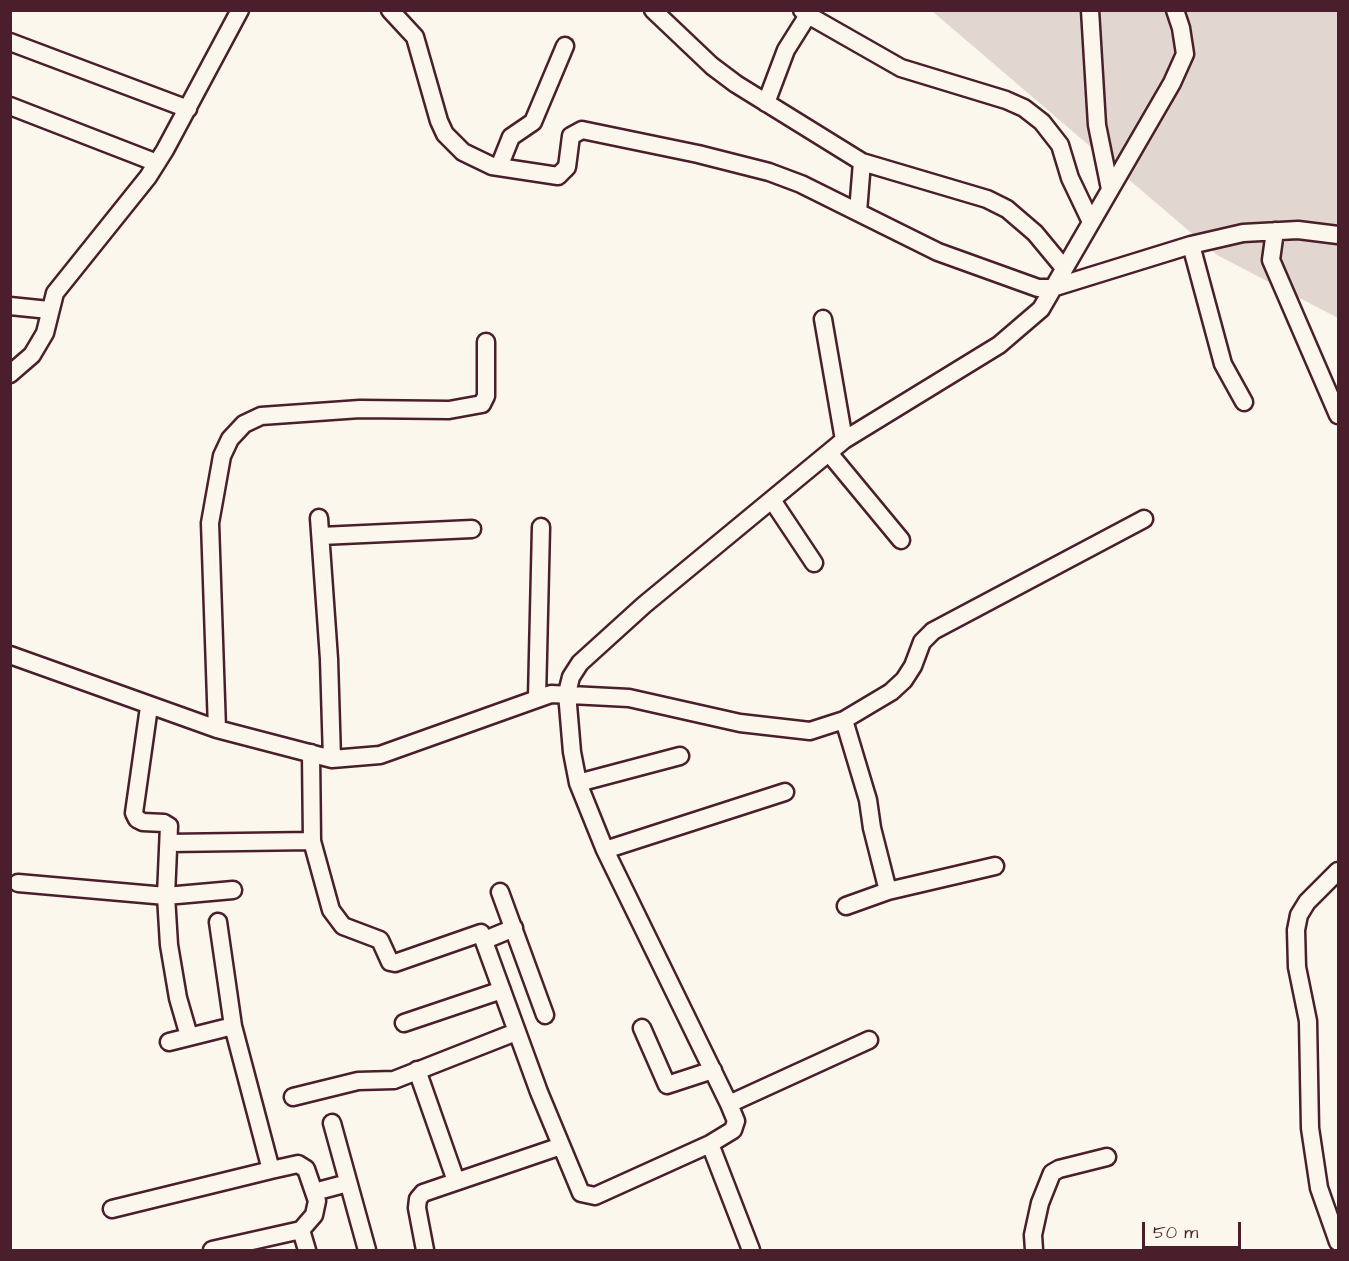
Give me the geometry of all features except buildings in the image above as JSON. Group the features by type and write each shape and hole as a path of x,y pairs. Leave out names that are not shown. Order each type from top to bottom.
{"street":[{"path":"10,374 36,348 45,333 55,293 157,163 240,10"},
{"path":"390,10 415,37 439,121 445,134 462,152 499,167 558,176 567,167 571,136 582,130 770,172 801,184 938,252 1029,286 1052,288 1191,245 1243,233 1298,230 1338,235"},
{"path":"653,10 712,66 766,103 862,162 987,199 1007,209 1035,233 1064,268"},
{"path":"1090,10 1097,125 1110,189"},
{"path":"310,753 312,841 324,892 337,920 343,926 380,940 390,962 400,962 481,933 516,1032 577,1188 586,1196 595,1196 710,1144 733,1130 736,1121 729,1104 605,850 578,783 572,752 567,693 571,677 580,663 844,440 999,345 1041,309 1172,83 1185,54 1181,28 1175,10"},
{"path":"766,103 786,50 805,13 901,68 1006,100 1024,108 1042,122 1060,145 1070,178 1091,222"},
{"path":"10,42 188,109"},
{"path":"499,167 511,137 533,122 566,46"},
{"path":"10,106 157,163"},
{"path":"858,212 862,162"},
{"path":"1275,231 1271,260 1338,415"},
{"path":"1191,245 1223,364 1244,402"},
{"path":"10,306 49,310"},
{"path":"823,319 844,440"},
{"path":"217,729 210,522 222,456 230,439 244,424 261,416 360,409 449,410 482,404 486,396 486,342"},
{"path":"829,453 901,540"},
{"path":"772,500 814,563"},
{"path":"319,518 329,659 332,759"},
{"path":"10,655 149,707 217,729 332,759 380,755 537,698 567,693 629,698 740,723 810,731 844,720 891,692 904,680 913,666 922,642 933,631 1144,519"},
{"path":"537,698 541,527"},
{"path":"321,536 472,529"},
{"path":"149,707 134,813 137,819 143,822 164,823 169,826 165,896 174,976 189,1036"},
{"path":"844,720 868,800 872,828 888,891"},
{"path":"578,783 680,756"},
{"path":"605,850 785,792"},
{"path":"169,843 312,841"},
{"path":"846,906 888,891 995,866"},
{"path":"1338,871 1307,902 1299,915 1296,930 1297,967 1308,1021 1310,1128 1319,1188 1338,1242"},
{"path":"18,883 165,896 232,890"},
{"path":"500,892 545,1015"},
{"path":"218,922 233,1026 272,1170"},
{"path":"485,940 514,928"},
{"path":"405,1023 502,990"},
{"path":"169,1042 233,1026"},
{"path":"642,1028 667,1085 713,1071"},
{"path":"293,1097 358,1081 394,1080 516,1032"},
{"path":"729,1104 869,1040"},
{"path":"417,1070 456,1181"},
{"path":"332,1123 367,1251"},
{"path":"710,1144 751,1251"},
{"path":"425,1251 418,1199 423,1193 561,1146"},
{"path":"1034,1251 1033,1235 1040,1203 1052,1173 1059,1169 1107,1157"},
{"path":"112,1209 272,1170 303,1165 317,1206 301,1230 212,1251"},
{"path":"314,1192 348,1183"},
{"path":"301,1230 307,1251"}],"shaded area":[{"path":"932,11 1338,11 1338,318 1217,255"}]}
